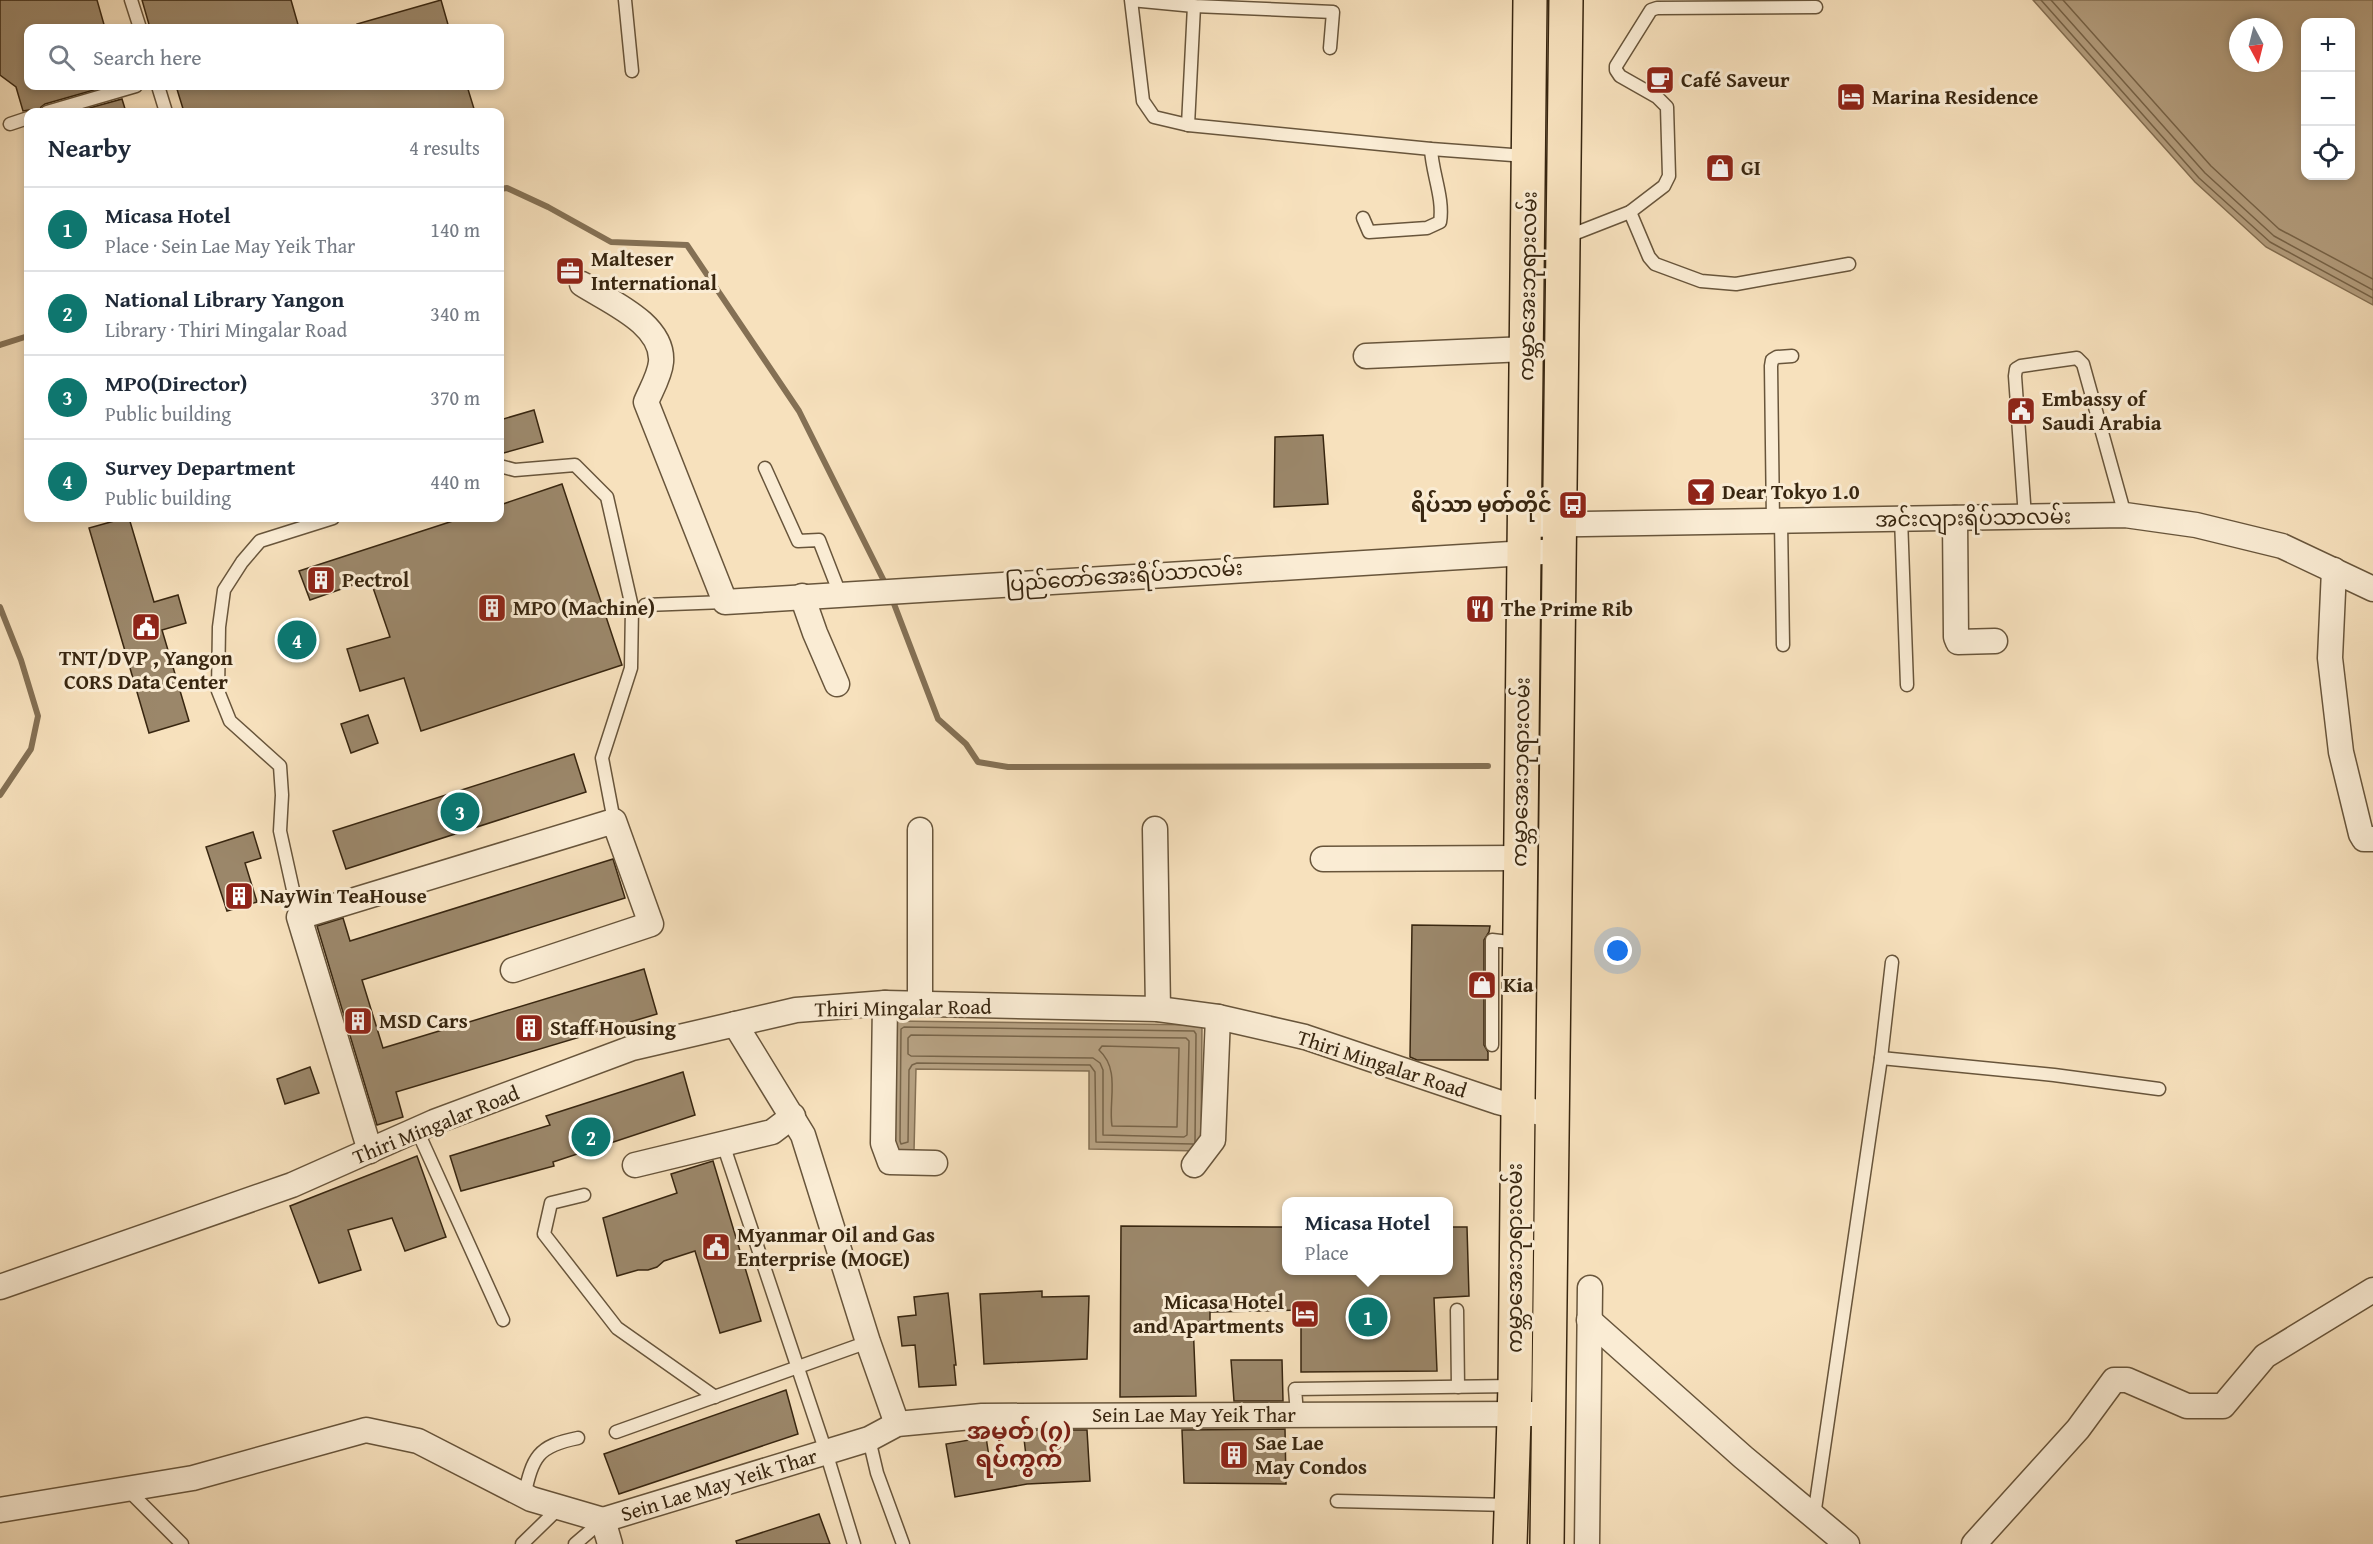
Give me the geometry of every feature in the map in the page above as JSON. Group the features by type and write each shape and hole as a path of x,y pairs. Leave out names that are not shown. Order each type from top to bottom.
{"main road":[{"name":"ကမ္ဘာအေးဘုရားလမ်း","path":"1509,1544 1514,1400 1530,0"},
{"name":"ကမ္ဘာအေးဘုရားလမ်း","path":"1547,1544 1566,0"},
{"path":"1529,238 1562,238"}],"street":[{"path":"582,284 644,323 659,342 661,363 646,402 725,602"},
{"path":"1366,356 1527,349"},
{"name":"အင်းလျားရိပ်သာလမ်း","path":"1560,538 1777,522 2125,515 2196,525 2282,546 2373,589"},
{"path":"1955,518 1956,637 1958,642 1966,643 1995,641"},
{"name":"ပြည်တော်အေးရိပ်သာလမ်း","path":"725,602 1560,538"},
{"path":"2334,570 2330,658 2341,752 2361,834 2364,838 2373,839"},
{"path":"802,596 837,684"},
{"path":"370,1151 298,917 614,821 651,924 513,970"},
{"path":"1155,829 1158,1010"},
{"path":"920,830 920,1004"},
{"path":"1323,859 1519,858"},
{"path":"885,1004 883,1143 890,1162 935,1163"},
{"name":"Thiri Mingalar Road","path":"0,1287 292,1185 417,1130 632,1048 795,1010 920,1004 1158,1010 1218,1017 1305,1037 1516,1108 1552,1116"},
{"path":"1194,1165 1213,1140 1218,1017"},
{"path":"735,1024 793,1116 803,1136 868,1342 897,1424"},
{"path":"635,1165 772,1132 793,1116"},
{"path":"1587,1544 1590,1288"},
{"path":"1974,1544 2078,1429 2114,1380 2127,1380 2187,1406 2223,1406 2265,1356 2373,1290"},
{"path":"1589,1320 1743,1458 1847,1544"},
{"name":"Sein Lae May Yeik Thar","path":"126,1488 192,1478 366,1430 418,1440 524,1496 603,1520 869,1439 897,1424 982,1416 1297,1414 1514,1400 1549,1414"},
{"path":"0,1510 126,1488"},
{"path":"1814,1516 1815,1544"},
{"name":"Sein Lae May Yeik Thar","path":"603,1520 610,1544"}],"lane":[{"path":"131,0 139,24"},
{"path":"625,0 632,71"},
{"path":"1330,48 1333,12 1194,6 1131,0 1143,101 1154,117 1188,125 1431,149 1530,156"},
{"path":"1188,125 1194,6"},
{"path":"1562,238 1630,212 1664,186 1670,176 1667,107 1658,97 1620,75 1616,70 1616,66 1652,10 1657,8 1816,7"},
{"path":"61,108 122,90"},
{"path":"159,90 165,108"},
{"path":"10,124 24,119"},
{"path":"1363,218 1368,232 1426,228 1440,222 1442,211 1431,166 1431,149"},
{"path":"1630,212 1649,257 1655,264 1701,281 1736,284 1849,264"},
{"path":"1783,645 1771,366 1772,360 1777,357 1792,356"},
{"path":"2025,517 2014,375 2016,369 2021,366 2077,358 2083,364 2125,515"},
{"path":"504,467 515,470 575,465 607,497 632,607 631,668 602,758 614,821"},
{"path":"765,468 798,541 819,540 840,594"},
{"path":"1901,518 1907,686"},
{"path":"298,917 280,831 282,795 280,766 230,721 218,691 219,627 224,590 242,562 260,541 320,522"},
{"path":"645,605 725,602"},
{"path":"1492,1045 1492,940 1518,943"},
{"path":"1814,1516 1881,1058 1892,962"},
{"path":"1881,1058 2054,1075 2159,1089"},
{"path":"417,1130 503,1320"},
{"path":"723,1144 826,1452 854,1544"},
{"path":"584,1195 551,1203 544,1234 617,1328 715,1397"},
{"path":"1457,1310 1458,1387"},
{"path":"616,1432 868,1342"},
{"path":"1297,1414 1295,1389 1458,1387 1514,1400"},
{"path":"524,1496 531,1464 545,1449 560,1441 578,1437"},
{"path":"869,1439 877,1473 903,1544"},
{"path":"126,1488 182,1544"},
{"path":"1337,1501 1510,1505"},
{"path":"522,1544 559,1508"},
{"path":"575,1544 603,1520"}],"water":[{"path":"2033,0 2373,0 2373,305 2266,247 2195,182"},
{"path":"895,1021 1202,1025 1201,1151 1089,1149 1089,1071 916,1069 914,1151 893,1150"}],"building":[{"path":"0,0 97,0 104,24 24,24 24,90 94,90 45,104 41,108 24,108 23,111 16,87 0,75"},
{"path":"142,0 291,0 298,24 149,24"},
{"path":"441,0 448,24 357,24"},
{"path":"177,90 468,90 474,108 183,108"},
{"path":"122,99 125,108 89,108"},
{"path":"534,410 543,442 504,453 504,419"},
{"path":"1323,435 1328,504 1274,507 1275,437"},
{"name":"MPO (Machine)","path":"562,484 622,665 421,731 404,678 360,691 347,649 390,637 370,579 310,600 299,571 450,522 504,522 504,504"},
{"name":"TNT/DVP , Yangon CORS Data Center","path":"111,522 130,522 154,602 178,595 186,623 162,630 189,721 149,733 89,528"},
{"path":"368,715 378,743 351,753 341,724"},
{"path":"574,754 586,792 346,869 333,831"},
{"path":"253,832 261,858 245,863 257,902 227,911 206,847"},
{"path":"613,859 625,898 362,980 383,1048 644,969 657,1014 396,1092 403,1117 377,1125 317,926 343,918 350,941"},
{"path":"1412,925 1490,926 1484,940 1484,1045 1488,1052 1488,1060 1417,1060 1410,1057"},
{"path":"310,1067 319,1093 285,1104 277,1079"},
{"path":"683,1072 695,1115 553,1162 554,1166 461,1191 450,1156 550,1125 546,1116"},
{"path":"417,1156 446,1237 405,1251 392,1218 348,1230 361,1270 319,1283 290,1206"},
{"path":"713,1161 761,1321 720,1333 695,1251 664,1261 648,1270 638,1270 617,1276 603,1218 677,1193 671,1174"},
{"path":"1121,1226 1282,1227 1282,1275 1453,1275 1453,1227 1467,1227 1469,1296 1434,1298 1437,1371 1301,1372 1301,1310 1210,1312 1210,1322 1193,1322 1196,1396 1120,1397"},
{"path":"1042,1291 1042,1297 1089,1296 1087,1359 984,1364 980,1294"},
{"path":"948,1293 956,1385 919,1387 915,1345 902,1346 898,1317 916,1315 914,1297"},
{"path":"1231,1360 1282,1360 1283,1401 1234,1401"},
{"path":"786,1390 798,1434 619,1494 604,1454"},
{"name":"Sae Lae May Condos","path":"1285,1429 1286,1484 1184,1483 1182,1430"},
{"path":"1023,1430 1087,1430 1090,1481 1027,1484 955,1497 946,1444 986,1437 990,1463 1026,1456"},
{"path":"819,1514 830,1544 737,1544 736,1541"}],"waterway":[{"path":"504,188 548,207 611,242 687,245 799,411 887,587"},
{"path":"0,345 24,337"},
{"path":"891,596 938,719 966,744 978,762 1008,767 1488,766"},
{"path":"0,607 21,660 38,716 31,749 0,795"}],"place":[{"name":"Café Saveur","path":"1660,80"},
{"name":"Marina Residence","path":"1851,97"},
{"name":"GI","path":"1720,168"},
{"name":"Malteser International","path":"570,271"},
{"name":"Embassy of Saudi Arabia","path":"2021,411"},
{"name":"Dear Tokyo 1.0","path":"1701,492"},
{"name":"ရိပ်သာ မှတ်တိုင်","path":"1573,505"},
{"name":"Pectrol","path":"321,580"},
{"name":"MPO (Machine)","path":"492,608"},
{"name":"The Prime Rib","path":"1480,609"},
{"name":"TNT/DVP , Yangon CORS Data Center","path":"146,627"},
{"name":"Survey Department","path":"297,640"},
{"name":"MPO(Director)","path":"460,812"},
{"name":"NayWin TeaHouse","path":"239,896"},
{"name":"Kia","path":"1482,985"},
{"name":"MSD Cars","path":"358,1021"},
{"name":"Staff Housing","path":"529,1028"},
{"name":"National Library Yangon","path":"591,1137"},
{"name":"Myanmar Oil and Gas Enterprise (MOGE)","path":"716,1247"},
{"name":"Micasa Hotel and Apartments","path":"1305,1314"},
{"name":"Micasa Hotel","path":"1368,1317"},
{"name":"Sae Lae May Condos","path":"1234,1455"}],"district":[{"name":"အမှတ် (၇) ရပ်ကွက်","path":"1019,1445"}]}
